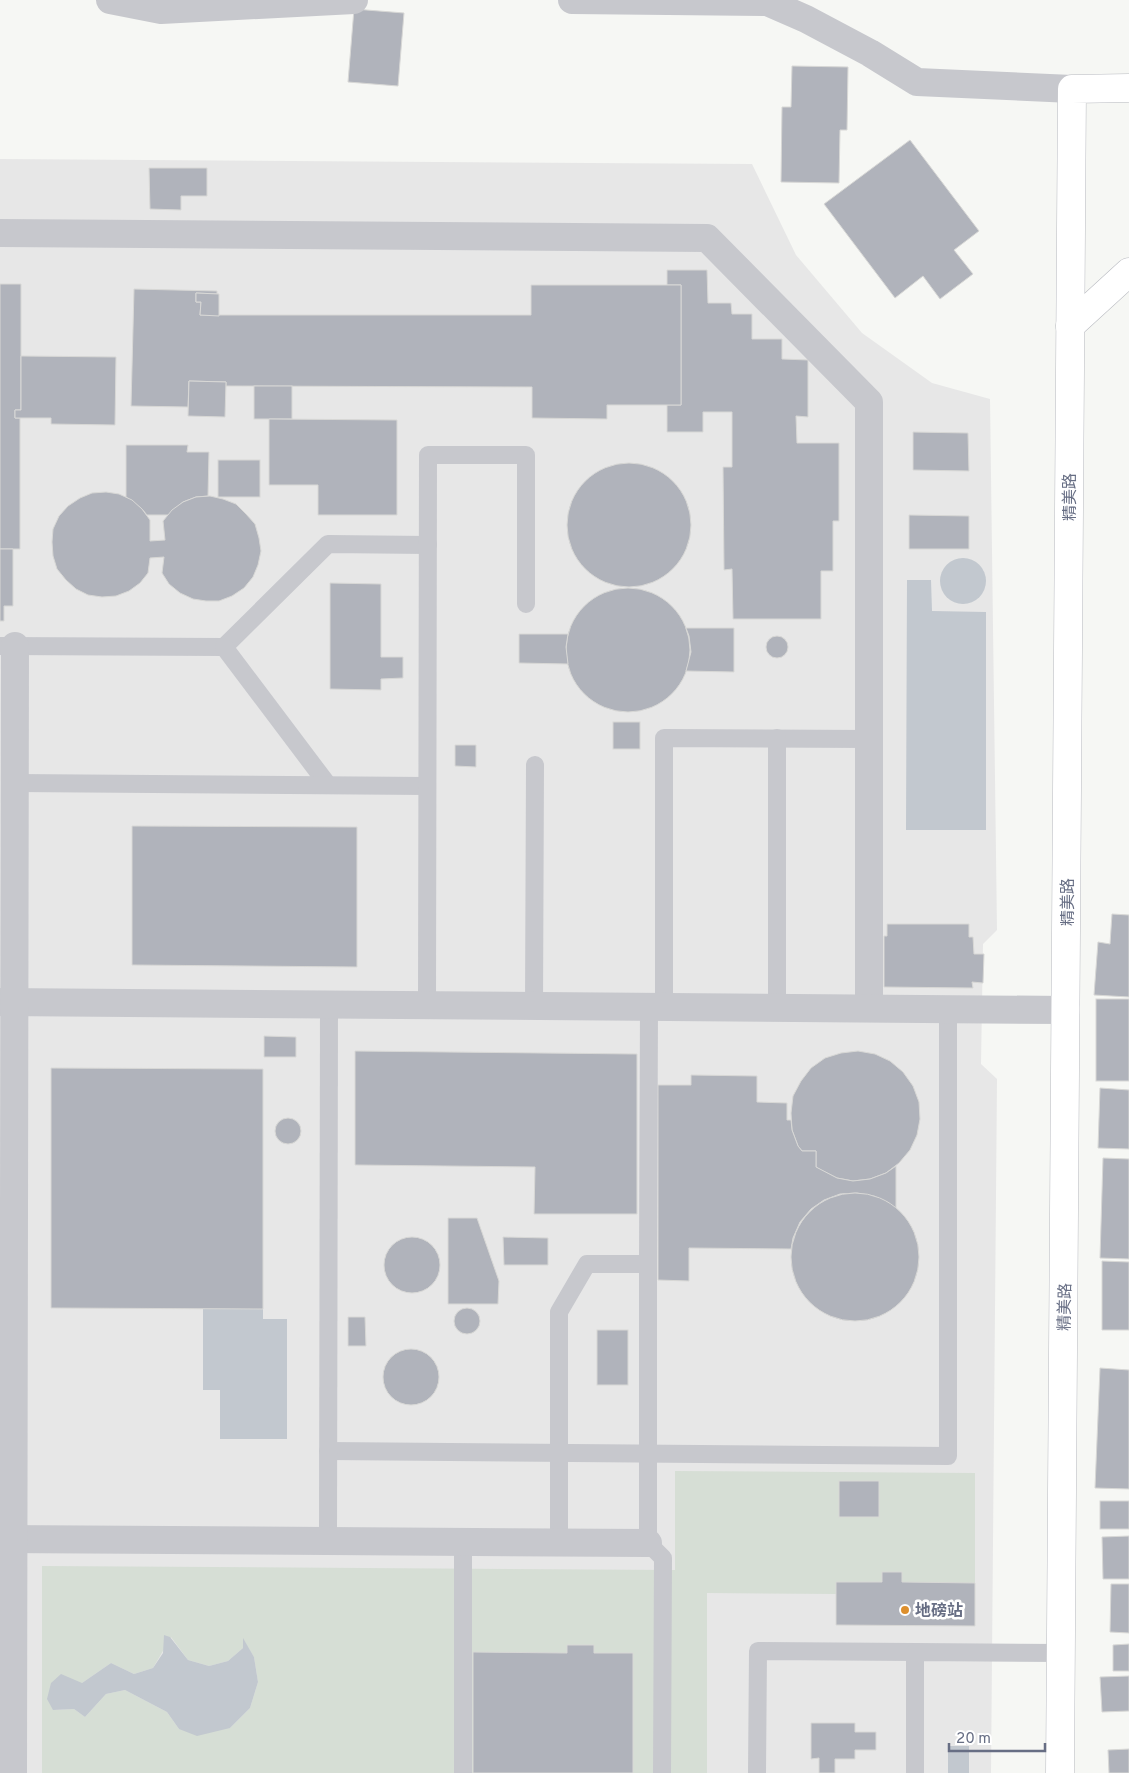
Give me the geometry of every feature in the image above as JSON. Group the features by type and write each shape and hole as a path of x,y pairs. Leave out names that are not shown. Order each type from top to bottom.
{"main road":[{"path":"1072,89 1129,88"},
{"name":"精美路","path":"1060,1773 1072,89"},
{"path":"1070,326 1129,272"}],"street":[{"path":"110,0 161,10 354,0"},
{"path":"572,0 767,2 806,19 870,53 917,82 1072,89"},
{"path":"0,233 707,238 869,402 869,1008"},
{"path":"7,646 15,783 7,1002 7,1539 13,1773"},
{"path":"7,1002 1066,1010"},
{"path":"7,1539 648,1543"}],"lane":[{"path":"426,1005 428,455 526,455 526,604"},
{"path":"7,646 224,647 328,544 428,545"},
{"path":"224,647 328,785"},
{"path":"662,1773 663,1558 648,1543 648,1264 664,738 869,739"},
{"path":"777,738 777,1008"},
{"path":"534,1006 535,765"},
{"path":"15,783 427,786"},
{"path":"328,1542 329,1004"},
{"path":"328,1452 948,1456 948,1009"},
{"path":"559,1543 559,1312 587,1264 648,1264"},
{"path":"463,1773 464,1542"},
{"path":"757,1773 758,1651 1060,1653"},
{"path":"914,1773 915,1652"}],"shaded area":[{"path":"0,159 752,164 796,255 862,333 932,383 990,399 997,930 983,944 981,1064 997,1079 991,1773 0,1773"},
{"path":"963,558 976,562 982,568 986,581 982,594 976,600 963,604 950,600 944,594 940,581 944,568 950,562"},
{"path":"907,580 931,580 932,611 986,612 986,830 906,830"},
{"path":"203,1309 263,1309 263,1319 287,1319 287,1439 220,1439 220,1390 203,1390"},
{"path":"675,1471 975,1473 975,1583 902,1582 882,1572 882,1582 836,1582 836,1594 707,1593 707,1773 633,1773 633,1653 594,1653 594,1645 568,1645 567,1653 473,1652 473,1773 42,1773 42,1566 675,1570","holes":["171,1637 188,1660 209,1666 228,1661 243,1648 243,1639 254,1657 258,1682 250,1708 230,1728 179,1729 167,1712 125,1690 106,1694 85,1717 74,1709 53,1710 82,1683 111,1663 134,1674 153,1668"]},
{"path":"164,1635 170,1637 188,1660 209,1666 228,1661 243,1648 243,1638 254,1657 258,1682 250,1708 230,1728 197,1736 179,1729 167,1712 125,1690 106,1694 85,1717 74,1709 53,1710 47,1699 51,1683 61,1674 82,1683 111,1663 134,1674 153,1668 163,1653"},
{"path":"948,1746 969,1746 969,1773 948,1773"}],"building":[{"path":"354,9 404,13 398,86 348,82"},
{"path":"792,66 848,67 847,130 840,130 839,183 781,182 782,107 791,107"},
{"path":"910,140 979,231 954,250 973,274 940,299 923,276 895,298 824,204"},
{"path":"149,168 207,168 207,196 181,196 181,210 150,209"},
{"path":"667,270 707,270 708,303 731,303 732,314 752,314 752,339 782,339 782,359 808,360 808,417 796,416 797,443 839,443 839,521 833,521 833,571 821,571 821,619 733,619 732,569 724,570 723,467 732,467 732,412 703,412 703,432 667,432 667,405 681,405 681,285 667,285"},
{"path":"0,284 21,284 21,410 15,410 15,418 20,418 20,549 0,549"},
{"path":"531,285 681,285 681,405 607,405 607,419 532,418 532,387 226,386 226,382 189,381 188,407 131,406 134,289 217,291 217,294 196,293 196,302 201,302 200,315 531,315"},
{"path":"196,293 219,294 219,316 200,315 201,302 196,302"},
{"path":"21,356 116,357 115,425 51,424 51,418 15,418 15,410 21,410"},
{"path":"189,381 226,382 225,417 188,416"},
{"path":"254,386 292,386 292,419 254,419"},
{"path":"269,419 397,420 397,515 318,515 318,485 269,485"},
{"path":"913,432 968,433 969,471 913,470"},
{"path":"126,445 188,445 187,452 209,452 208,496 196,497 183,502 168,515 147,515 126,497"},
{"path":"218,460 260,460 260,497 218,497"},
{"path":"629,463 653,468 673,481 686,501 691,525 686,549 673,569 653,582 629,587 605,582 585,569 572,549 567,525 572,501 585,481 605,468"},
{"path":"106,492 119,494 132,500 142,509 150,520 150,541 165,540 163,521 172,510 183,502 196,497 210,496 236,504 255,524 259,538 261,551 253,577 244,588 232,596 219,601 193,599 180,593 169,584 162,573 164,557 150,558 148,573 140,583 129,591 116,596 88,595 76,589 57,569 53,556 53,529 59,516 68,506 92,493"},
{"path":"909,515 969,516 969,549 909,549"},
{"path":"0,549 13,549 13,606 4,606 4,621 0,621"},
{"path":"330,583 381,584 381,657 403,657 403,678 381,679 381,690 330,689"},
{"path":"628,588 652,593 672,606 685,626 690,650 685,674 672,694 652,707 628,712 604,707 584,694 571,674 566,650 571,626 584,606 604,593"},
{"path":"686,628 734,628 734,672 686,671 691,652"},
{"path":"519,634 568,634 566,647 568,664 519,663"},
{"path":"777,636 785,639 788,647 785,655 777,658 769,655 766,647 769,639"},
{"path":"613,722 640,722 640,749 613,749"},
{"path":"455,745 476,745 476,767 455,766"},
{"path":"132,826 357,827 357,967 132,965"},
{"path":"1112,914 1129,915 1129,997 1094,995 1098,942 1110,944"},
{"path":"887,924 969,924 969,937 973,937 974,954 984,954 983,983 972,982 973,988 884,987 884,936 887,936"},
{"path":"1096,999 1129,999 1129,1081 1096,1081"},
{"path":"264,1036 296,1037 296,1057 264,1057"},
{"path":"355,1051 637,1054 637,1214 534,1214 535,1167 355,1165"},
{"path":"858,1051 875,1054 890,1061 903,1072 913,1086 919,1102 920,1119 917,1135 910,1150 899,1163 886,1173 870,1179 853,1181 837,1178 816,1167 816,1151 802,1151 798,1146 792,1130 791,1113 793,1096 811,1068 825,1058 841,1053"},
{"path":"51,1068 263,1069 263,1309 51,1308"},
{"path":"691,1075 757,1076 757,1102 787,1103 787,1120 791,1120 792,1130 798,1146 802,1151 816,1151 816,1167 837,1178 853,1181 870,1179 886,1173 896,1166 896,1209 889,1203 874,1196 857,1193 840,1194 824,1200 811,1209 800,1222 793,1238 791,1249 689,1248 689,1281 658,1280 658,1085 691,1085"},
{"path":"1100,1088 1129,1090 1129,1149 1098,1148"},
{"path":"288,1118 297,1122 301,1131 297,1140 288,1144 279,1140 275,1131 279,1122"},
{"path":"1103,1158 1129,1159 1129,1259 1100,1258"},
{"path":"855,1193 868,1194 880,1198 891,1203 901,1211 909,1221 914,1232 918,1244 918,1270 914,1282 909,1293 901,1303 891,1311 880,1316 868,1320 855,1321 842,1320 830,1316 819,1311 809,1303 801,1293 796,1282 792,1270 791,1257 792,1244 796,1232 801,1221 809,1211 819,1203 830,1198 842,1194"},
{"path":"448,1218 477,1218 499,1281 498,1304 448,1304"},
{"path":"412,1237 423,1239 432,1245 438,1254 440,1265 438,1276 432,1285 423,1291 412,1293 401,1291 392,1285 386,1276 384,1265 386,1254 392,1245 401,1239"},
{"path":"503,1237 548,1238 548,1265 504,1265"},
{"path":"1102,1261 1129,1262 1129,1330 1102,1330"},
{"path":"467,1308 476,1312 480,1321 476,1330 467,1334 458,1330 454,1321 458,1312"},
{"path":"348,1317 365,1317 366,1346 348,1346"},
{"path":"597,1330 628,1330 628,1385 597,1385"},
{"path":"411,1349 422,1351 431,1357 437,1366 439,1377 437,1388 431,1397 422,1403 411,1405 400,1403 391,1397 385,1388 383,1377 385,1366 391,1357 400,1351"},
{"path":"1100,1368 1129,1370 1129,1489 1095,1488"},
{"path":"839,1481 879,1481 879,1517 839,1517"},
{"path":"1100,1501 1129,1501 1129,1529 1100,1529"},
{"path":"1129,1536 1129,1579 1103,1579 1102,1537"},
{"name":"地磅站","path":"882,1572 902,1572 902,1582 975,1583 975,1626 836,1625 836,1582 882,1582"},
{"path":"1111,1584 1129,1584 1129,1633 1110,1632"},
{"path":"1129,1644 1129,1671 1113,1671 1113,1645"},
{"path":"567,1645 594,1645 594,1653 633,1653 633,1773 473,1773 473,1652 567,1653"},
{"path":"1129,1676 1129,1711 1102,1712 1100,1677"},
{"path":"811,1723 855,1723 855,1732 876,1732 876,1750 855,1750 855,1759 835,1759 835,1773 819,1773 819,1758 811,1759"},
{"path":"1129,1749 1129,1773 1109,1773 1108,1750"}],"place":[{"name":"地磅站","path":"905,1610"}]}
